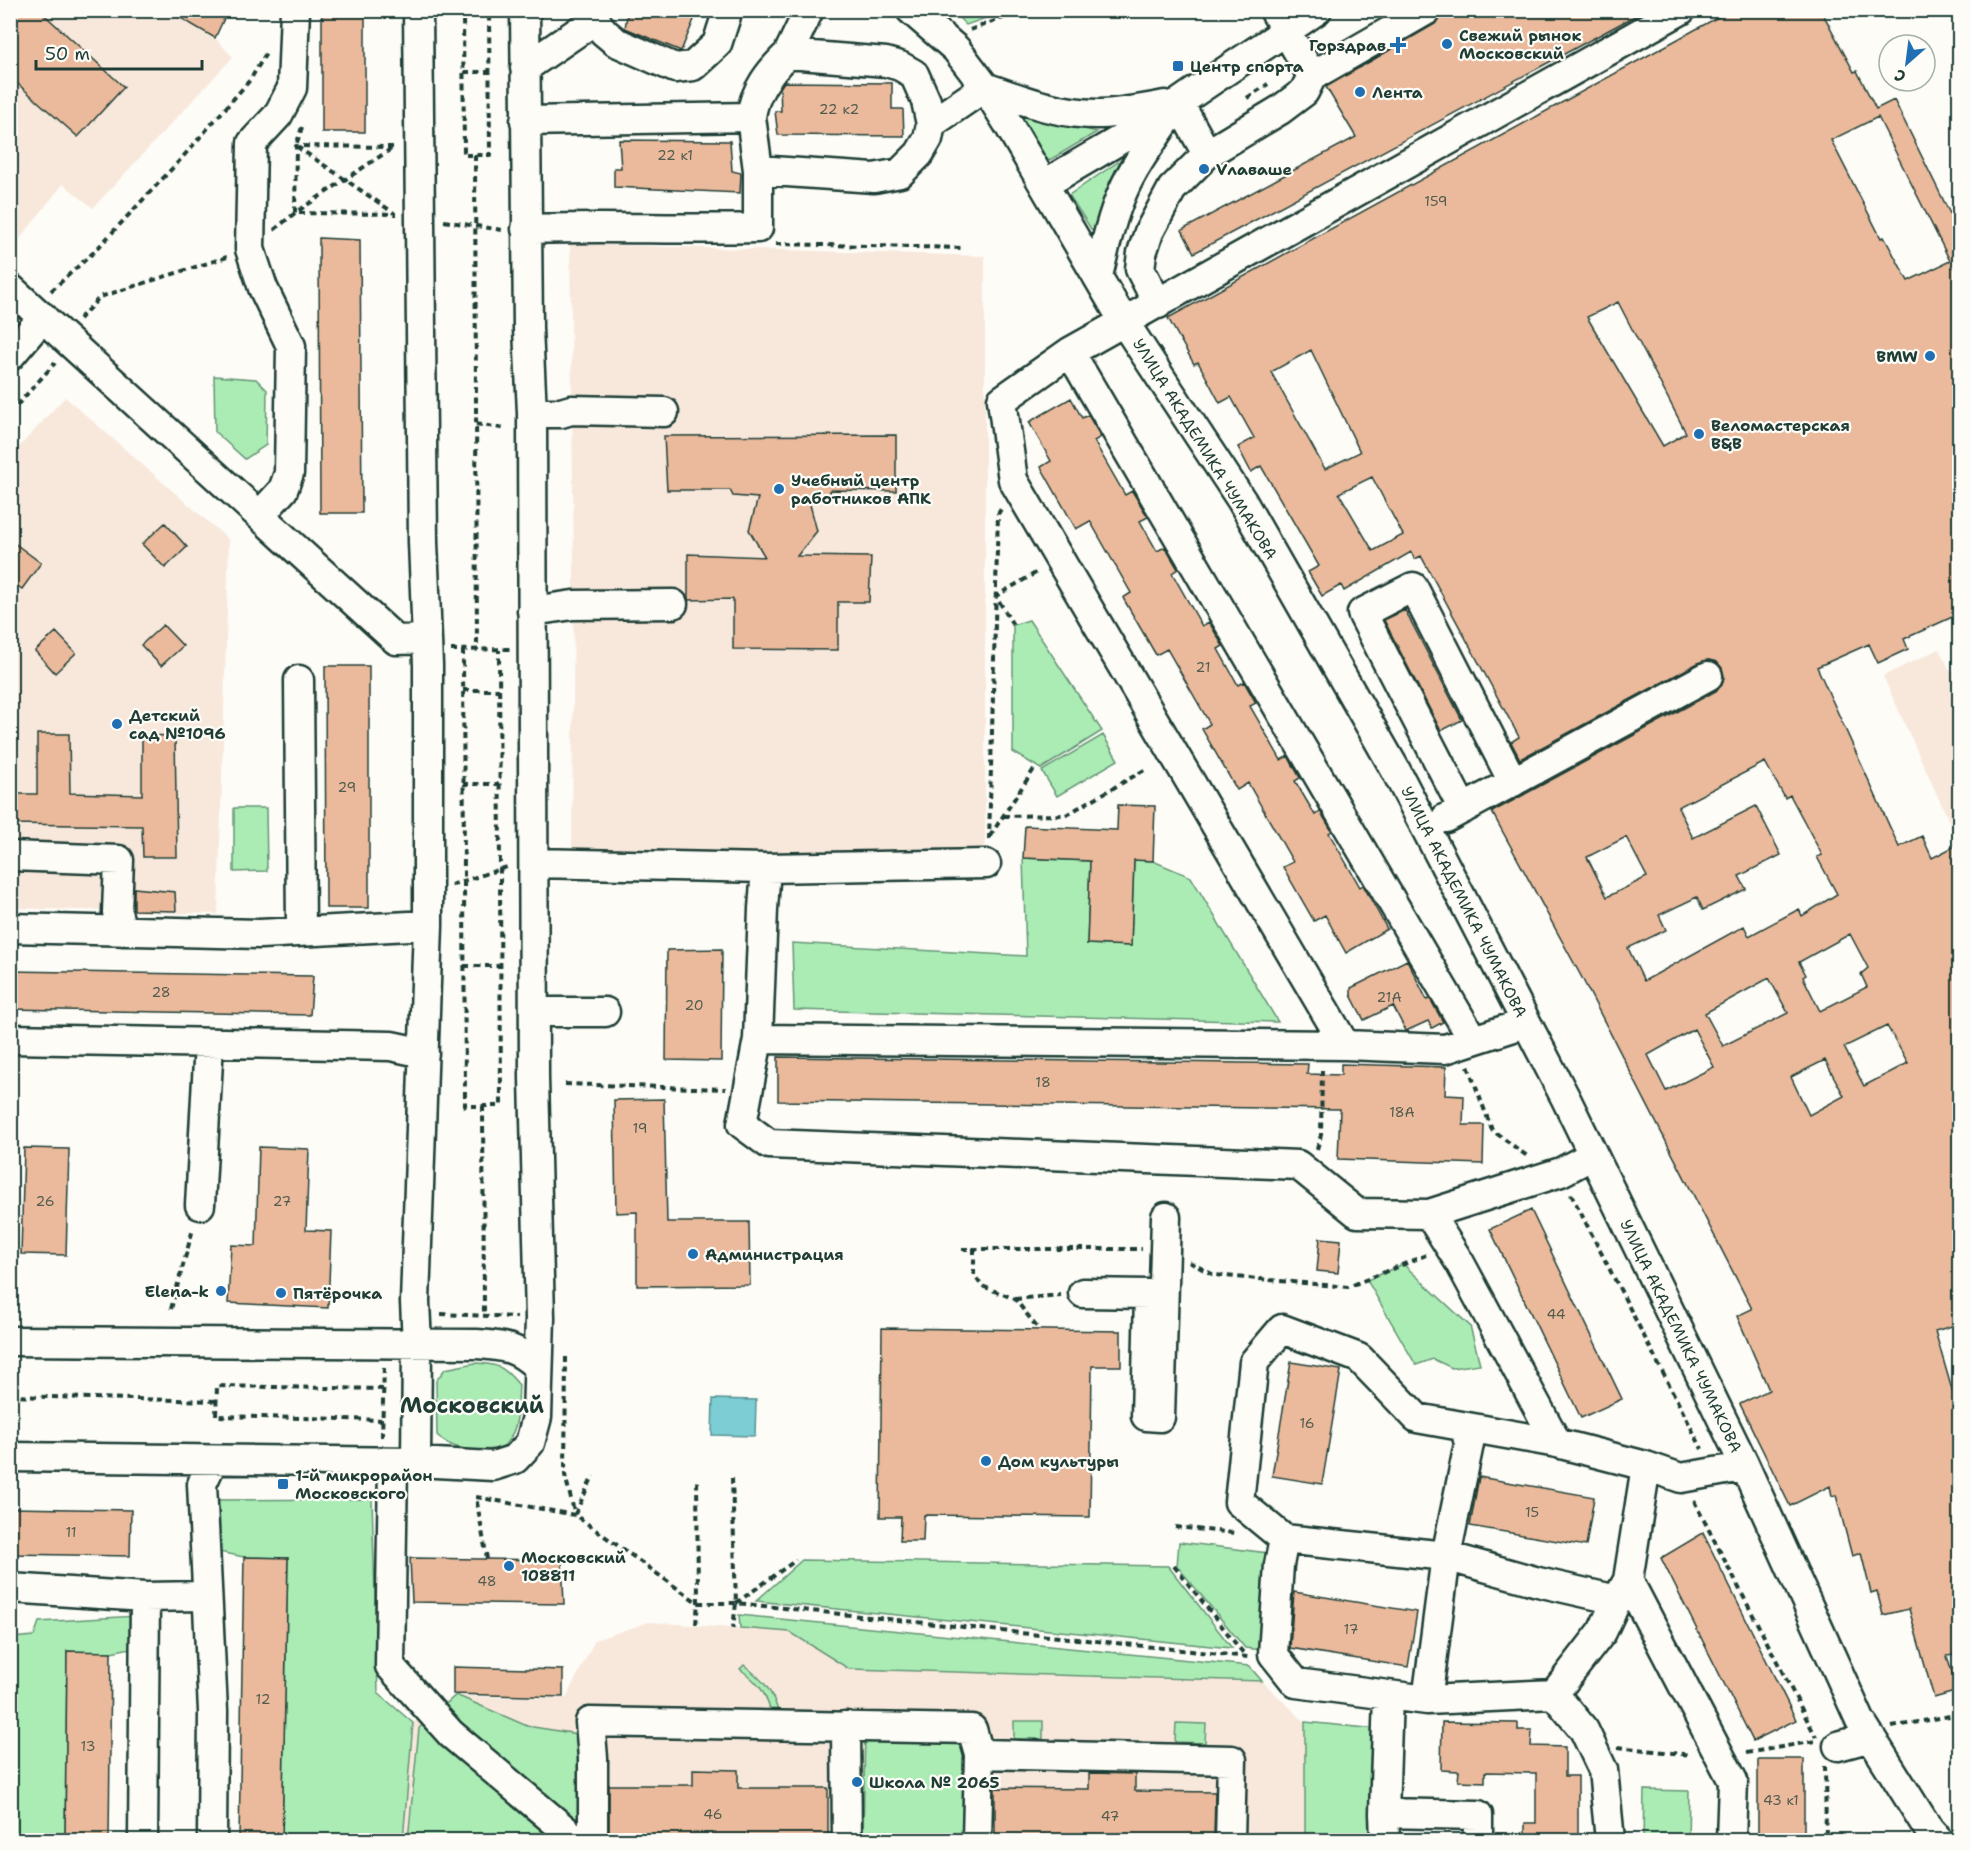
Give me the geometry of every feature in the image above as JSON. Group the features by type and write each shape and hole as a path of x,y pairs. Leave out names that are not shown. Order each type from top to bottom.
{"street":[{"path":"260,514 283,490 289,473 291,346 263,288 250,249 252,143 278,115 292,88 295,10"},
{"path":"418,10 428,925 415,1313 417,1344 397,1462 390,1666 451,1734 577,1840"},
{"path":"10,1457 397,1462 493,1466 515,1459 530,1443 537,1418 540,1318 534,1012 532,413 526,229 525,10"},
{"path":"525,68 595,15 603,32 616,42 675,68 693,66 717,44 728,10"},
{"path":"526,229 588,226 758,228 758,170 751,117 752,105 771,70 788,54 809,10"},
{"name":"УЛИЦА АКАДЕМИКА ЧУМАКОВА","path":"911,10 956,49 985,87 1045,184 1124,322 1242,501 1395,769 1566,1099 1744,1464 1860,1720 1929,1830 1938,1840"},
{"path":"1045,184 1179,103 1222,72 1280,21 1317,10"},
{"path":"1158,304 1140,269 1149,232 1172,189 1207,154 1304,92 1312,76 1427,10"},
{"path":"1333,1045 1013,480 1002,400 1070,352 1681,10"},
{"path":"1280,21 1312,76"},
{"path":"758,170 874,178 900,173 928,139 931,124 926,101 914,74 900,66 886,62 788,54"},
{"path":"931,124 985,87 1056,110 1099,114 1179,103"},
{"path":"1179,103 1207,154"},
{"path":"1098,276 1115,209 1123,189 1137,163 1179,103"},
{"path":"525,121 751,117"},
{"path":"10,288 396,640 426,645"},
{"path":"10,356 38,312"},
{"path":"1070,352 1467,1042"},
{"path":"532,413 561,413 571,410 664,412"},
{"path":"1463,809 1362,613 1413,587 1513,782"},
{"path":"532,611 573,605 673,604"},
{"path":"1427,828 1708,676"},
{"path":"299,680 302,931"},
{"path":"10,856 119,860 117,912 122,931"},
{"path":"534,863 766,868 988,856"},
{"path":"766,868 758,1039 742,1124 769,1144 1298,1165 1357,1213 1429,1214 1561,1172 1593,1155"},
{"path":"10,928 260,934 428,925"},
{"path":"534,1012 605,1012"},
{"path":"758,1039 1333,1045 1445,1049 1526,1023"},
{"path":"10,1039 391,1046 424,1053"},
{"path":"200,1205 209,1043"},
{"path":"1429,1214 1450,1246 1557,1443"},
{"path":"1083,1293 1149,1293 1146,1416 1160,1417 1166,1217"},
{"path":"1622,1590 1538,1582 1446,1556 1284,1539 1239,1502 1254,1362 1282,1329 1359,1358 1417,1418 1557,1443 1646,1466 1681,1478 1737,1468 1744,1464"},
{"path":"10,1341 502,1346 525,1354 538,1367"},
{"path":"1426,1700 1446,1556 1469,1444 1465,1427"},
{"path":"212,1840 213,1711 202,1484 213,1460"},
{"path":"1284,1539 1279,1565 1274,1654 1296,1683 1426,1700 1554,1694 1602,1632 1622,1590 1646,1466"},
{"path":"10,1588 145,1597 206,1596"},
{"path":"1622,1590 1733,1781 1731,1840"},
{"path":"143,1840 146,1729 145,1597"},
{"path":"1554,1694 1584,1730 1603,1770 1610,1840"},
{"path":"1388,1696 1384,1827 1478,1815 1478,1840"},
{"path":"593,1840 591,1722 972,1729 978,1754 977,1840"},
{"path":"846,1726 847,1840"},
{"path":"1828,1750 1869,1734"},
{"path":"978,1754 1232,1760 1230,1840"}],"path":[{"path":"463,10 464,155 490,155 489,10"},
{"path":"964,33 1025,10"},
{"path":"38,312 181,159 250,80 273,40"},
{"path":"464,72 489,72"},
{"path":"295,213 296,146"},
{"path":"295,213 394,214 296,146"},
{"path":"10,413 68,348 64,337 100,297 250,249 295,213 394,147 296,146"},
{"path":"475,155 477,650"},
{"path":"988,856 998,514 1013,480"},
{"path":"996,596 1059,559"},
{"path":"996,596 1013,625"},
{"path":"426,645 463,650 532,649"},
{"path":"463,650 465,1106 501,1106 499,650"},
{"path":"463,690 499,690"},
{"path":"989,836 1036,766"},
{"path":"1003,816 1066,815 1148,768"},
{"path":"464,784 499,784"},
{"path":"464,966 500,966"},
{"path":"1467,1042 1492,1130 1540,1165 1561,1172 1704,1453 1681,1478 1828,1750 1826,1840"},
{"path":"1309,1175 1321,1135 1333,1045"},
{"path":"565,1084 728,1089"},
{"path":"483,1106 484,1316"},
{"path":"171,1309 200,1205"},
{"path":"962,1249 1165,1250 1214,1275 1348,1287 1450,1246"},
{"path":"974,1248 974,1275 982,1286 1015,1299 1083,1293"},
{"path":"1015,1299 1039,1330"},
{"path":"415,1313 540,1318"},
{"path":"384,1344 383,1420 397,1462"},
{"path":"567,1352 565,1475 575,1515"},
{"path":"383,1420 216,1416 217,1386 384,1389"},
{"path":"10,1396 217,1401"},
{"path":"575,1515 593,1476"},
{"path":"696,1624 698,1602 697,1477"},
{"path":"732,1478 736,1603 733,1628"},
{"path":"487,1559 476,1497 575,1515 698,1602 736,1603 1245,1655"},
{"path":"1175,1527 1243,1534"},
{"path":"736,1603 796,1560"},
{"path":"1174,1566 1245,1655 1255,1661"},
{"path":"1869,1734 1959,1714"}],"shaded area":[{"path":"10,11 228,11 215,38 233,57 93,208 63,184 15,245 10,241"},
{"name":"Учебный центр работников АПК","path":"570,244 985,256 985,845 971,856 572,853 574,568"},
{"name":"Детский сад №1096","path":"65,397 229,540 218,914 11,908 10,457"},
{"path":"1939,649 1951,672 1959,668 1959,843 1883,676"},
{"name":"Школа № 2065","path":"649,1622 790,1632 849,1669 1262,1681 1305,1722 1305,1840 403,1840 413,1723 454,1696 566,1698 595,1640"}],"green space":[{"path":"952,11 1006,11 966,25"},
{"path":"1018,113 1097,132 1048,161"},
{"path":"1124,158 1093,232 1069,195"},
{"path":"214,376 256,379 267,390 266,445 245,459 215,432"},
{"path":"1029,620 1102,731 1041,769 1013,752 1013,625"},
{"path":"1103,735 1118,760 1057,796 1042,771"},
{"path":"234,808 266,808 267,871 234,872"},
{"path":"1023,858 1090,861 1087,944 1131,946 1134,860 1153,861 1191,877 1278,1022 794,1010 792,943 1026,956"},
{"path":"1403,1264 1470,1326 1480,1364 1452,1368 1433,1359 1416,1365 1367,1280"},
{"path":"475,1363 490,1364 500,1368 519,1385 515,1427 501,1449 458,1448 443,1441 437,1435 436,1381 445,1369"},
{"path":"372,1499 378,1693 413,1723 403,1840 282,1840 288,1558 244,1557 214,1551 213,1500"},
{"path":"1179,1542 1268,1553 1262,1650 1245,1648 1177,1566"},
{"path":"802,1560 1168,1566 1232,1648 756,1601"},
{"path":"739,1615 1249,1666 1262,1681 849,1669 790,1632 740,1628"},
{"path":"136,1616 136,1647 111,1652 67,1652 65,1840 11,1840 11,1638 34,1636 39,1622"},
{"path":"744,1665 766,1686 779,1714 771,1713 760,1688 740,1669"},
{"path":"456,1695 527,1726 584,1735 586,1840 408,1840 419,1728"},
{"path":"1014,1721 1043,1721 1043,1739 1014,1739"},
{"path":"1305,1722 1377,1729 1373,1840 1305,1840"},
{"path":"1176,1723 1206,1724 1205,1743 1175,1742"},
{"path":"865,1731 967,1734 965,1840 863,1840"},
{"path":"1644,1790 1689,1791 1688,1840 1643,1840"}],"water":[{"path":"713,1399 756,1400 755,1436 712,1435"}],"building":[{"path":"10,10 39,10 124,87 78,137 10,77"},
{"path":"167,10 228,10 215,38"},
{"path":"322,10 365,10 365,132 322,132"},
{"path":"628,10 698,10 681,51 625,28"},
{"path":"1445,10 1646,10 1194,253 1182,230 1356,137 1326,87 1435,24"},
{"path":"1731,10 1821,10 1854,72 1857,71 1876,109 1894,100 1959,232 1959,614 1904,639 1908,649 1878,663 1869,644 1817,667 1899,847 1922,836 1932,858 1959,844 1959,1324 1935,1331 1959,1414 1959,1654 1947,1656 1958,1691 1934,1698 1909,1609 1883,1615 1877,1591 1871,1593 1861,1553 1852,1556 1836,1495 1832,1496 1830,1486 1790,1506 1740,1404 1769,1390 1737,1316 1752,1309 1581,976 1492,812 1716,691 1722,685 1724,677 1722,668 1717,662 1709,660 1700,662 1520,759 1511,742 1519,737 1421,556 1415,559 1411,552 1344,591 1341,585 1322,596 1308,572 1319,566 1261,466 1251,472 1238,447 1254,438 1231,397 1220,403 1198,362 1194,364 1168,318","holes":["1878,117 1950,261 1908,281 1884,237 1881,238 1831,140","1618,302 1686,433 1663,446 1587,317","1311,350 1360,452 1325,469 1271,372","1372,477 1403,535 1373,551 1339,493","1765,762 1785,798 1790,795 1822,855 1817,857 1837,894 1802,916 1799,909 1749,936 1744,926 1644,981 1628,948 1666,930 1659,915 1697,897 1703,910 1746,889 1739,876 1781,855 1756,806 1693,838 1678,807","1626,837 1647,877 1607,897 1587,857","1850,934 1868,968 1861,974 1867,987 1820,1011 1803,977 1806,975 1799,962","1769,978 1788,1013 1723,1046 1705,1013","1887,1026 1908,1063 1864,1086 1844,1047","1694,1029 1714,1067 1666,1091 1648,1055","1825,1060 1844,1096 1809,1115 1791,1077"]},
{"path":"784,82 892,83 892,109 903,109 904,136 778,135 775,111 781,111 780,88"},
{"path":"619,140 730,141 732,171 741,173 740,193 614,187 614,168 621,168"},
{"path":"319,238 360,240 362,513 320,513"},
{"path":"1071,398 1082,418 1088,415 1101,437 1094,441 1125,495 1132,491 1148,517 1140,521 1157,551 1165,547 1178,569 1172,573 1202,626 1209,622 1223,646 1218,649 1238,685 1244,682 1256,703 1250,706 1281,760 1288,756 1300,778 1295,781 1315,815 1320,811 1332,831 1329,833 1360,887 1363,885 1387,929 1346,953 1325,915 1314,921 1283,867 1293,862 1248,783 1237,790 1202,729 1210,724 1167,649 1156,655 1123,598 1131,593 1090,521 1076,529 1041,467 1051,461 1029,422"},
{"path":"896,435 896,491 830,490 831,498 808,497 817,531 797,556 871,557 869,602 838,602 838,650 733,649 733,599 688,600 688,554 765,557 749,530 758,498 733,496 730,490 667,490 664,436"},
{"path":"165,523 187,547 165,568 142,544"},
{"path":"10,540 41,563 22,589 10,581"},
{"path":"1405,610 1462,720 1441,731 1384,620"},
{"path":"163,625 183,646 161,666 141,645"},
{"path":"56,632 76,653 55,673 35,651"},
{"path":"325,666 369,666 369,908 326,908"},
{"path":"37,734 69,734 70,793 142,795 142,735 175,736 177,857 143,857 142,826 10,824 10,794 37,794"},
{"path":"1118,805 1155,806 1153,861 1134,860 1131,946 1087,944 1090,861 1023,858 1025,826 1117,830"},
{"path":"134,888 175,892 176,911 134,910"},
{"path":"722,949 721,1061 666,1060 667,950"},
{"path":"1407,960 1427,1000 1430,999 1443,1022 1432,1028 1428,1021 1406,1031 1393,1006 1364,1020 1351,995 1351,988"},
{"path":"10,971 313,976 310,1015 10,1009"},
{"path":"778,1057 1308,1064 1307,1074 1341,1075 1341,1064 1446,1067 1445,1095 1464,1096 1463,1125 1484,1125 1483,1164 1338,1159 1340,1109 778,1101"},
{"path":"664,1099 667,1222 749,1222 750,1285 637,1286 637,1212 616,1213 614,1100"},
{"path":"259,1147 309,1149 306,1230 331,1231 328,1308 228,1303 231,1245 256,1246"},
{"path":"24,1148 69,1149 66,1255 21,1254"},
{"path":"1531,1210 1622,1399 1581,1418 1490,1229"},
{"path":"1320,1238 1341,1240 1338,1273 1317,1271"},
{"name":"Дом культуры","path":"882,1328 1121,1331 1121,1366 1092,1366 1090,1517 924,1515 923,1541 900,1541 901,1517 880,1517"},
{"path":"1291,1362 1341,1370 1322,1484 1272,1476"},
{"path":"1479,1477 1594,1497 1586,1546 1470,1526"},
{"path":"10,1508 131,1510 130,1556 10,1554"},
{"path":"1703,1533 1796,1720 1753,1741 1661,1558"},
{"path":"244,1557 288,1558 282,1840 239,1840"},
{"path":"410,1558 562,1560 564,1604 412,1602"},
{"path":"1294,1592 1417,1612 1408,1667 1290,1648"},
{"path":"67,1651 111,1652 109,1840 65,1840"},
{"path":"453,1667 563,1670 563,1697 453,1694"},
{"path":"1442,1722 1518,1723 1518,1730 1532,1730 1531,1746 1565,1747 1565,1776 1578,1776 1578,1840 1525,1840 1525,1823 1536,1823 1536,1773 1485,1772 1485,1782 1458,1781 1459,1771 1441,1770"},
{"path":"1758,1759 1804,1759 1804,1840 1758,1840"},
{"path":"693,1769 738,1770 738,1788 828,1788 828,1840 609,1840 609,1785 693,1785"},
{"path":"1089,1773 1135,1774 1135,1791 1215,1792 1214,1840 995,1840 995,1788 1089,1789"}],"place":[{"name":"Свежий рынок Московский","path":"1447,44"},
{"name":"Горздрав","path":"1398,45"},
{"name":"Центр спорта","path":"1178,66"},
{"name":"Лента","path":"1360,92"},
{"name":"Vлаваше","path":"1204,169"},
{"name":"BMW","path":"1930,356"},
{"name":"Веломастерская B&B","path":"1699,434"},
{"name":"Учебный центр работников АПК","path":"779,489"},
{"name":"Детский сад №1096","path":"117,724"},
{"name":"Администрация","path":"693,1254"},
{"name":"Elena-k","path":"221,1291"},
{"name":"Пятёрочка","path":"281,1293"},
{"name":"Дом культуры","path":"986,1461"},
{"name":"1-й микрорайон Московского","path":"283,1484"},
{"name":"Московский 108811","path":"509,1566"},
{"name":"Школа № 2065","path":"857,1782"}],"district":[{"name":"Московский","path":"472,1405"}]}
